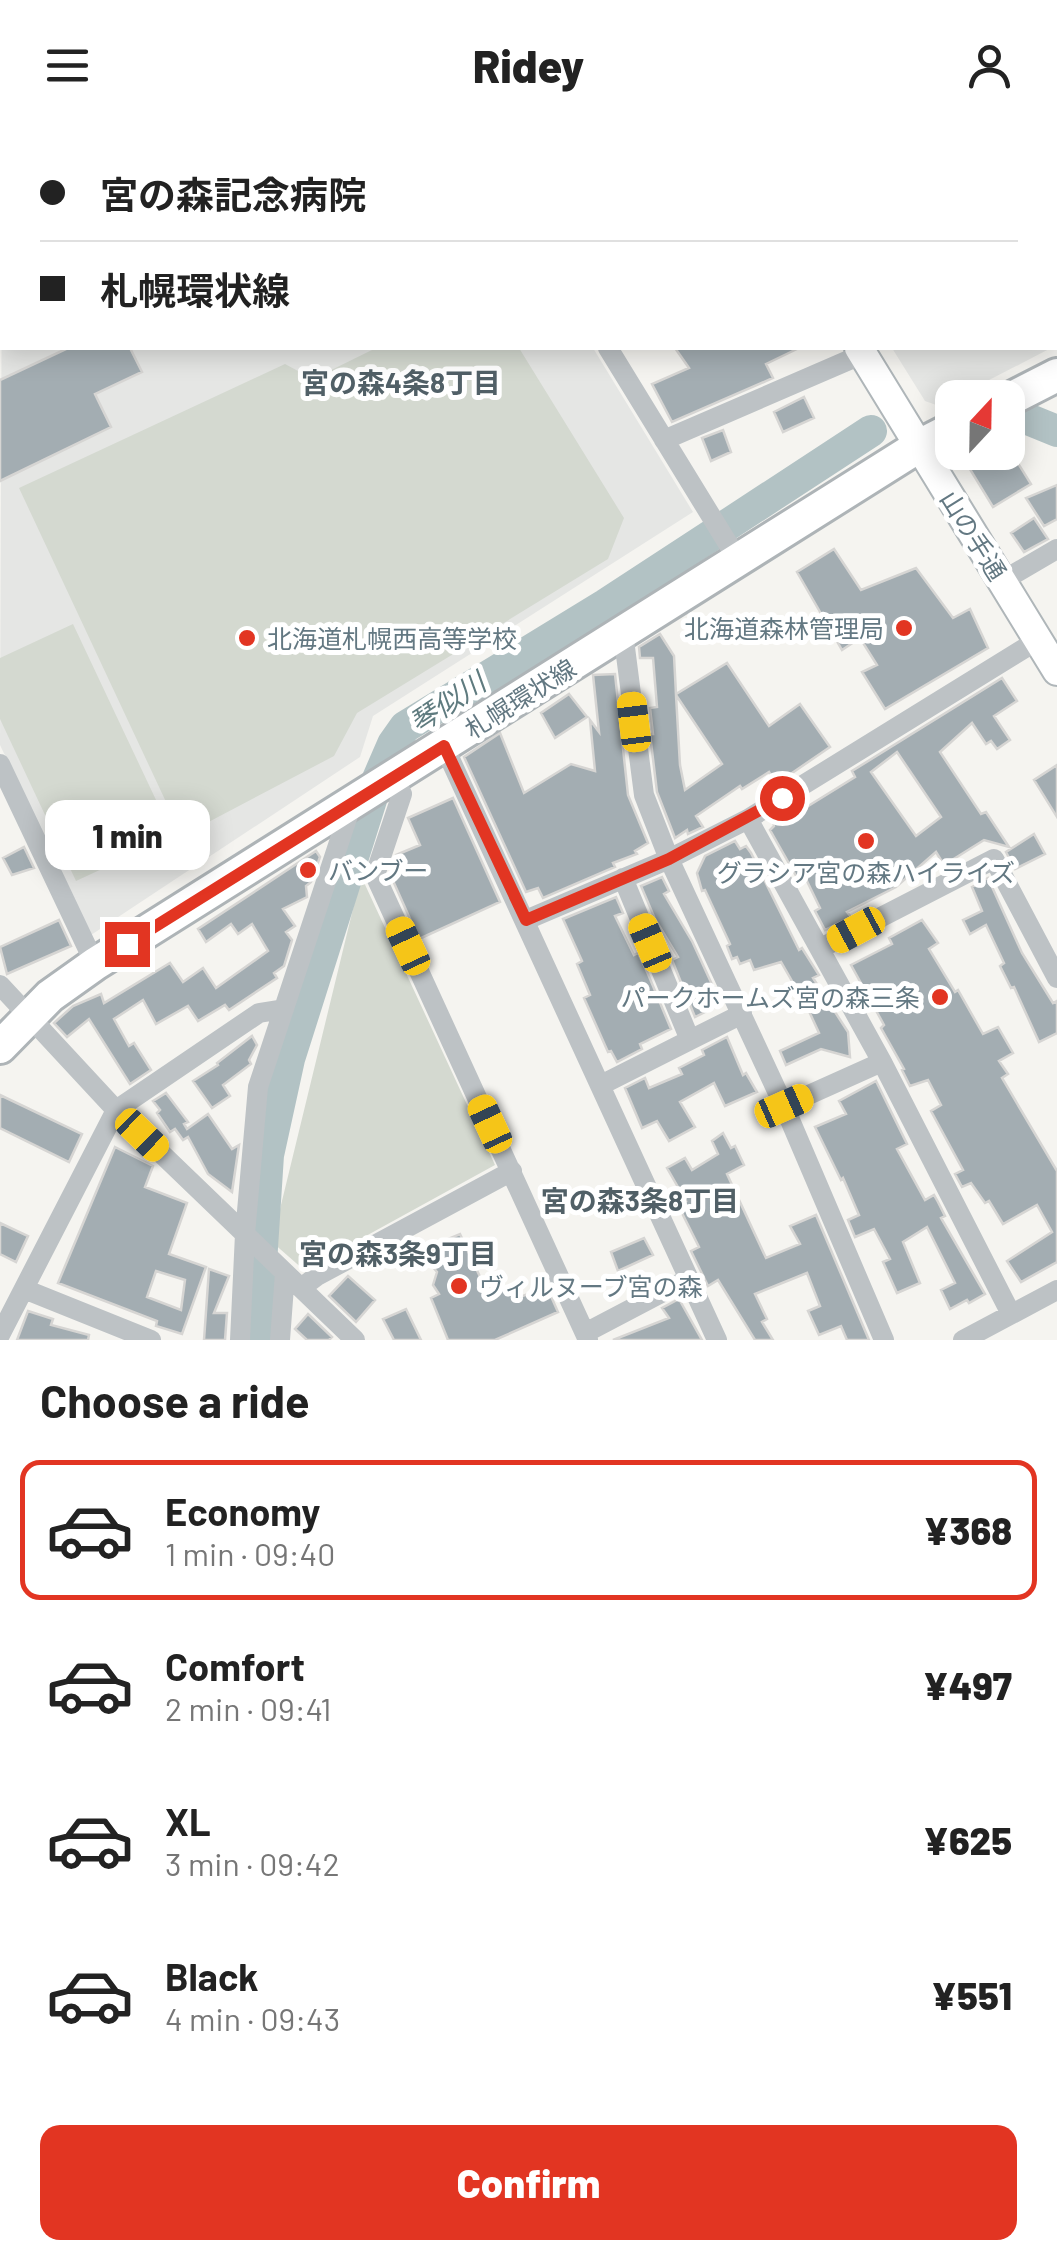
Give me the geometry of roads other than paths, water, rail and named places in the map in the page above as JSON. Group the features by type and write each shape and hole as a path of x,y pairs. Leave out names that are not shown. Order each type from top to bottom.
{"main road":[{"name":"山の手通","path":"861,351 1057,671"},
{"path":"1025,391 1057,374"},
{"name":"札幌環状線","path":"0,1048 28,1016 95,964 623,632 727,542 935,438"}],"street":[{"path":"609,350 727,542"},
{"path":"664,440 861,351"},
{"path":"1002,580 1057,550"},
{"path":"623,632 644,795 884,1340"},
{"path":"526,920 669,859 748,818 1038,640"},
{"path":"444,746 717,1340"},
{"path":"0,764 95,964"},
{"path":"392,778 402,794 376,876 586,1337 688,1279"},
{"path":"240,1340 258,1087 355,801"},
{"path":"748,818 882,1062 1011,1314"},
{"path":"821,948 994,859 1057,978"},
{"path":"623,878 690,1040"},
{"path":"0,985 116,1110 354,1340"},
{"path":"0,1335 116,1110 259,1013 284,1009"},
{"path":"601,1085 742,1014"},
{"path":"784,1106 882,1062"},
{"path":"301,1288 512,1171"},
{"path":"280,1268 280,1340"},
{"path":"24,1289 127,1335 151,1340"},
{"path":"963,1340 1057,1290"}],"waterway":[{"name":"琴似川","path":"1030,420 1057,431"},
{"name":"琴似川","path":"256,1340 268,1155 289,1059 377,781 393,744 405,727 605,605 871,431"}],"place":[{"name":"北海道森林管理局","path":"904,628"},
{"name":"北海道札幌西高等学校","path":"247,638"},
{"name":"グラシア宮の森ハイライズ","path":"866,841"},
{"name":"バンブー","path":"308,870"},
{"name":"パークホームズ宮の森三条","path":"940,997"},
{"name":"ヴィルヌーブ宮の森","path":"459,1286"}],"district":[{"name":"宮の森4条8丁目","path":"401,382"},
{"name":"宮の森3条8丁目","path":"640,1200"},
{"name":"宮の森3条9丁目","path":"398,1253"}]}
